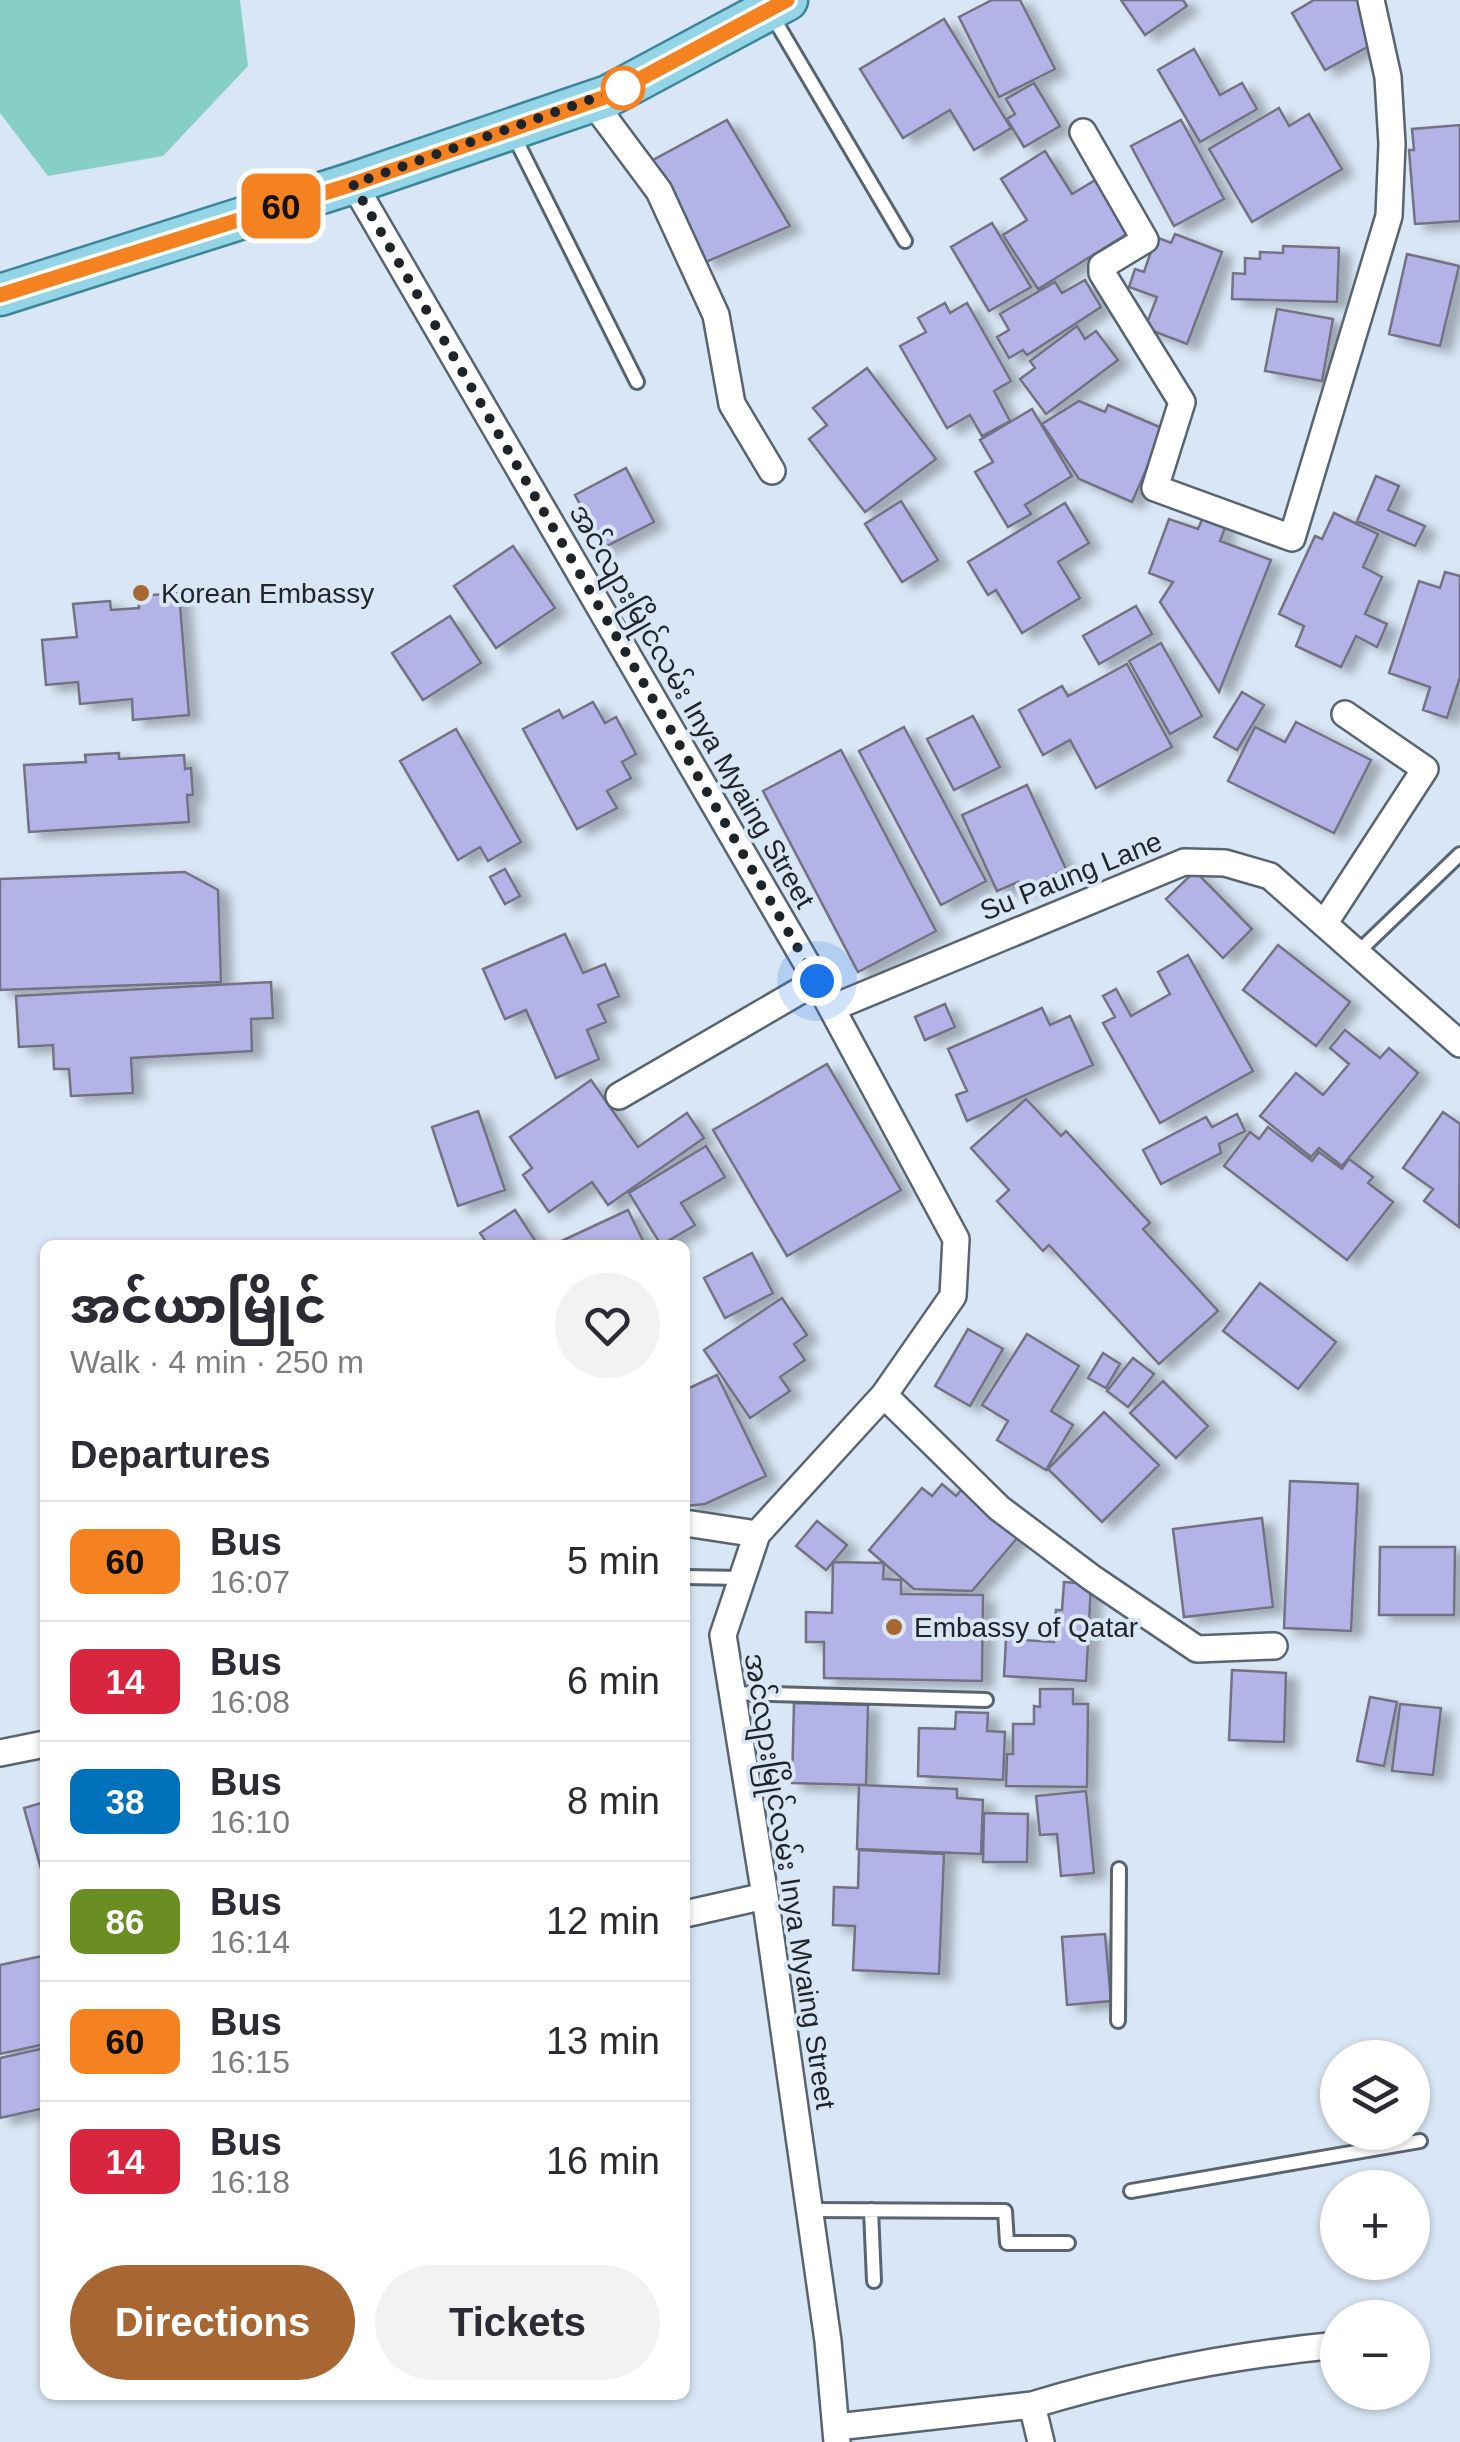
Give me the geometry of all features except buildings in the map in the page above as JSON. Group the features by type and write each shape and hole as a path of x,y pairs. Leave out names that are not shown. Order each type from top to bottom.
{"main road":[{"path":"0,295 353,184 592,101 778,5"}],"street":[{"path":"1083,132 1145,240 1102,266 1102,273 1182,402 1156,488 1292,538 1388,216 1392,144 1388,77 1371,0"},
{"path":"592,101 659,191 716,314 732,404 772,472"},
{"name":"အင်လျားမြိုင်လမ်း Inya Myaing Street","path":"353,184 817,981 956,1239 953,1296 884,1395 757,1534 723,1635 809,2210 837,2434"},
{"path":"1324,924 1425,769 1345,714"},
{"name":"Su Paung Lane","path":"832,1008 1184,862 1225,863 1270,876 1460,1044"},
{"path":"619,1096 817,981"},
{"path":"884,1395 999,1508 1092,1578 1197,1649 1274,1646"},
{"path":"690,1524 757,1534"},
{"path":"0,1753 40,1745"},
{"path":"690,1913 764,1896"},
{"path":"837,2434 1032,2404 1170,2369 1320,2348"},
{"path":"1032,2404 1041,2442"}],"lane":[{"path":"778,5 905,241"},
{"path":"511,129 636,382"},
{"path":"1356,953 1460,854"},
{"path":"690,1577 742,1578"},
{"path":"732,1694 986,1700"},
{"path":"1118,2021 1119,1868"},
{"path":"1131,2192 1364,2150"},
{"path":"809,2210 1005,2211 1008,2244 1068,2243"},
{"path":"871,2210 874,2281"}],"shaded area":[{"path":"0,0 240,0 248,66 163,156 48,176 0,113"}],"bus line":[{"name":"60","path":"0,295 353,184 608,96 787,0"}],"place":[{"name":"Korean Embassy","path":"141,593"},
{"name":"Embassy of Qatar","path":"894,1627"}],"route":[{"path":"623,88 353,184 817,981"}]}
